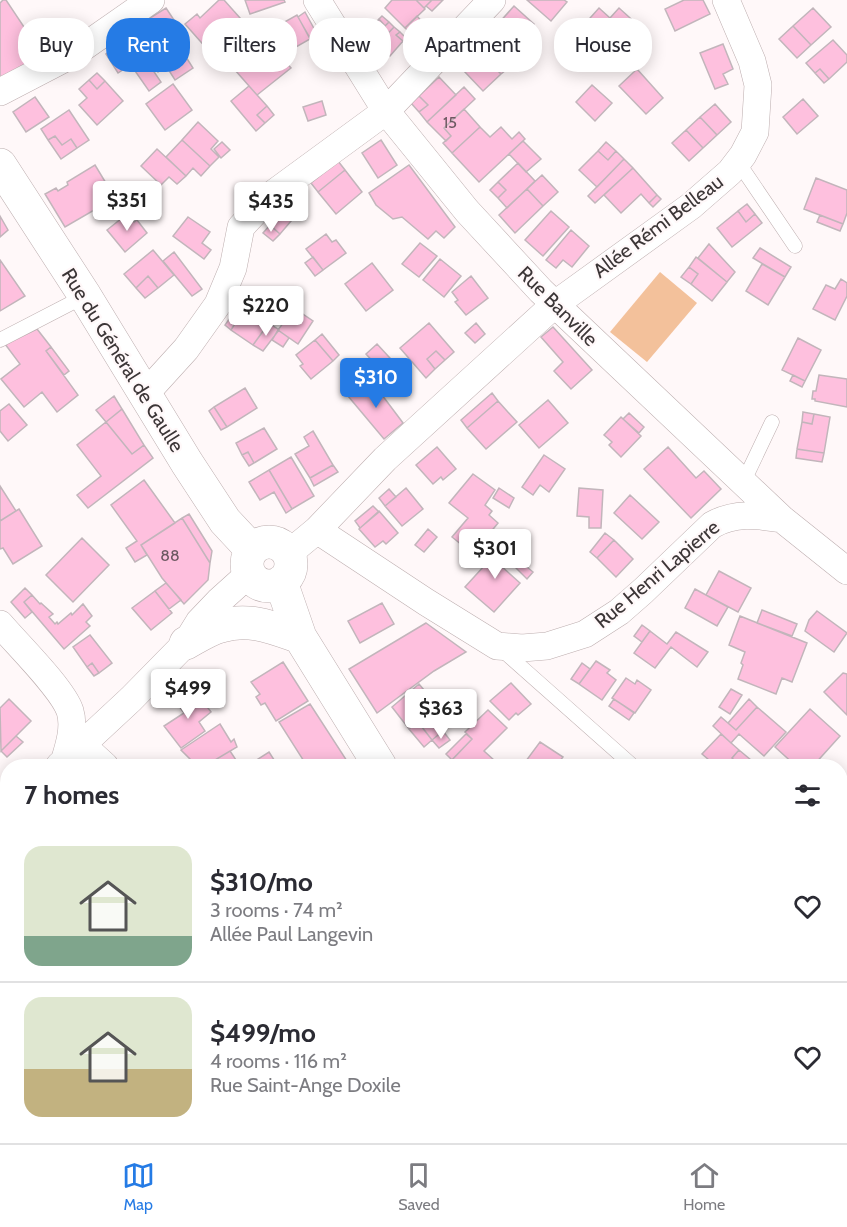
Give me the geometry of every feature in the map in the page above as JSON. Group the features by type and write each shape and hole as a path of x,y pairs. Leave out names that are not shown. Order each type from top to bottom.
{"main road":[{"name":"Rue du Général de Gaulle","path":"0,165 85,296 250,562"},
{"path":"250,562 259,544 276,543 300,637 376,759"},
{"path":"186,643 219,626 236,622 257,623 300,637"}],"street":[{"path":"0,92 75,53 151,0"},
{"name":"Rue Banville","path":"317,0 386,111 467,212 554,305 782,519 847,571"},
{"path":"146,393 186,349 218,304 233,268 241,227 270,196 386,111 492,0"},
{"name":"Allée Rémi Belleau","path":"284,568 385,459 554,305 691,206 730,172 738,162 754,132 758,85 752,61 726,0"},
{"name":"Rue Henri Lapierre","path":"317,530 497,646 522,648 547,646 585,634 619,612 711,525 723,519 746,514 782,519"},
{"path":"68,758 186,643 199,622 250,562"},
{"path":"0,624 61,694 70,712 68,758"},
{"path":"61,694 93,709 131,699"}],"lane":[{"path":"738,162 795,246"},
{"path":"0,340 85,296"},
{"path":"743,483 772,422"},
{"path":"497,646 625,759"}],"shaded area":[{"path":"660,272 697,303 647,362 610,332"}],"building":[{"path":"6,0 18,18 18,69 0,79 0,3"},
{"path":"219,0 224,0 240,18 202,18 202,43 190,30 190,20 197,14 200,18"},
{"path":"245,0 284,0 285,2 250,14"},
{"path":"392,0 416,0 425,9 416,18 403,18 403,26 385,8"},
{"path":"416,0 432,0 424,8"},
{"path":"432,0 443,0 432,11 426,6"},
{"path":"527,0 564,0 567,2 551,21"},
{"path":"684,0 703,0 710,14 675,31 665,9"},
{"path":"514,6 527,18 503,18"},
{"path":"166,8 173,18 150,18"},
{"path":"599,8 610,18 590,18"},
{"path":"619,8 630,18 610,18"},
{"path":"813,8 831,27 811,45 793,26"},
{"path":"305,12 309,19 309,36 298,17"},
{"path":"297,15 309,37 309,40 297,46 297,18 292,18"},
{"path":"793,26 811,45 797,58 779,39"},
{"path":"394,27 400,32 396,35 403,41 391,55 391,30"},
{"path":"400,32 403,35 403,41 396,35"},
{"path":"833,40 847,55 847,62 829,79 820,69 815,73 806,63"},
{"path":"723,44 733,69 723,74 728,84 715,89 700,53"},
{"path":"820,69 829,79 824,83 815,73"},
{"path":"136,72 154,72 161,82 149,91"},
{"path":"170,72 187,72 175,80"},
{"path":"237,72 286,72 257,95"},
{"path":"465,72 499,72 501,74 483,91"},
{"path":"634,72 640,72 663,98 646,114 619,86"},
{"path":"97,73 105,81 97,89 89,80"},
{"path":"439,77 456,95 427,122 419,112 428,105 419,96"},
{"path":"89,80 97,89 105,81 123,101 97,125 79,105 87,98 79,89"},
{"path":"173,84 192,110 165,130 146,104"},
{"path":"592,85 612,103 595,121 576,102"},
{"path":"249,86 267,106 257,115 265,123 256,131 231,101"},
{"path":"464,87 475,99 444,128 451,136 446,141 427,122"},
{"path":"419,96 428,105 419,112 411,103"},
{"path":"35,97 49,117 26,132 13,112"},
{"path":"803,99 818,116 797,134 783,117"},
{"path":"322,101 326,115 308,121 303,107"},
{"path":"715,104 731,122 717,135 700,117"},
{"path":"267,106 274,115 265,123 257,115"},
{"path":"464,109 480,127 452,153 443,143 451,136 444,128"},
{"path":"69,110 89,140 77,148 71,139 62,145 55,136 48,140 41,129"},
{"path":"700,117 717,135 703,148 686,130"},
{"path":"198,122 218,141 211,149 219,157 210,166 182,140"},
{"path":"480,127 490,137 501,127 512,139 519,132 525,139 479,182 452,153"},
{"path":"686,130 703,148 689,161 672,143"},
{"path":"55,136 62,145 71,139 77,148 61,159 48,140"},
{"path":"182,140 210,166 201,176 193,168 186,176 166,157"},
{"path":"381,140 397,165 378,178 362,153"},
{"path":"523,141 541,159 526,172 509,154"},
{"path":"222,142 230,150 221,158 214,149"},
{"path":"606,142 616,151 608,160 598,151"},
{"path":"157,149 186,176 177,184 169,177 161,185 141,166"},
{"path":"598,151 608,160 616,151 624,159 597,187 579,170"},
{"path":"624,159 633,168 595,203 588,196"},
{"path":"338,161 345,170 318,192 311,183"},
{"path":"518,163 535,181 507,208 498,198 506,190 498,182"},
{"path":"95,165 115,198 65,227 45,194 56,188 58,191 68,185 67,182"},
{"path":"409,165 455,227 444,238 436,231 428,239 402,217 393,219 376,205 369,193"},
{"path":"633,168 657,195 649,203 641,194 621,213 604,195"},
{"path":"345,170 362,192 336,214 318,192"},
{"path":"542,175 558,192 543,206 527,189"},
{"path":"816,178 847,190 847,213 843,224 804,209"},
{"path":"498,182 506,190 498,198 490,190"},
{"path":"527,189 543,206 515,233 499,215"},
{"path":"657,195 661,199 653,207 649,203"},
{"path":"284,203 297,214 280,234 267,223"},
{"path":"747,204 755,214 746,222 738,211"},
{"path":"551,211 569,227 543,256 525,240"},
{"path":"738,211 746,222 755,214 762,223 732,247 717,228"},
{"path":"127,214 134,222 137,220 147,233 125,252 107,230"},
{"path":"820,215 843,224 840,231 817,222"},
{"path":"0,216 8,230 0,237"},
{"path":"188,217 210,232 202,243 211,250 204,259 173,236"},
{"path":"270,225 280,234 273,241 263,233"},
{"path":"571,230 589,246 572,267 563,260 556,268 546,260"},
{"path":"326,234 332,242 336,240 346,253 323,270 306,249"},
{"path":"420,243 437,256 419,277 402,264"},
{"path":"709,244 735,272 727,282 698,258"},
{"path":"760,248 791,267 785,277 753,258"},
{"path":"153,250 174,275 158,288 148,276 136,288 124,274"},
{"path":"174,252 202,289 192,296 163,261"},
{"path":"313,257 323,270 315,276 305,263"},
{"path":"696,257 727,282 712,301 691,284 698,274 689,267"},
{"path":"440,259 461,276 444,297 423,280"},
{"path":"0,260 25,296 0,311"},
{"path":"372,263 393,290 366,311 345,284"},
{"path":"762,264 785,277 768,305 746,291"},
{"path":"689,267 698,274 691,284 681,277"},
{"path":"148,276 158,288 145,298 136,288"},
{"path":"471,276 488,298 466,315 455,302 458,300 452,292"},
{"path":"841,279 847,283 847,296 835,320 813,309 826,285 835,289"},
{"path":"243,305 269,323 253,345 231,330 240,316 236,313"},
{"path":"294,308 313,321 298,344 278,330"},
{"path":"234,312 240,316 231,330 225,325"},
{"path":"269,323 279,330 263,351 253,345"},
{"path":"429,323 454,352 445,360 436,351 427,359 435,369 426,378 400,348"},
{"path":"476,323 485,334 475,343 465,333"},
{"path":"553,327 592,370 571,389 554,371 563,362 541,337"},
{"path":"37,329 51,347 46,351 78,395 57,412 42,392 24,407 1,379 20,364 5,344"},
{"path":"278,330 289,338 283,347 272,340"},
{"path":"322,334 339,355 333,361 315,340"},
{"path":"798,338 821,350 805,381 782,370"},
{"path":"315,340 333,361 311,379 300,366 303,364 296,355"},
{"path":"377,344 401,370 390,380 366,354"},
{"path":"51,347 69,371 64,375 46,351"},
{"path":"436,351 445,360 435,369 427,359"},
{"path":"793,375 805,381 802,387 790,381"},
{"path":"819,375 847,379 847,407 812,399"},
{"path":"370,379 403,423 384,439 348,396"},
{"path":"245,388 257,408 227,427 214,407"},
{"path":"492,393 498,401 467,428 461,420"},
{"path":"114,396 122,409 106,422 96,410"},
{"path":"548,400 568,423 539,448 519,425"},
{"path":"498,401 517,422 486,449 467,428"},
{"path":"9,404 27,425 8,441 0,431 0,411"},
{"path":"214,407 227,427 221,430 209,411"},
{"path":"122,409 144,445 132,454 106,422"},
{"path":"803,412 814,414 812,424 802,422"},
{"path":"629,413 644,427 639,433 623,419"},
{"path":"814,414 830,417 824,453 797,449 802,422 812,424"},
{"path":"621,417 641,436 621,457 609,445 612,442 604,435"},
{"path":"106,422 132,454 144,445 153,458 88,508 77,495 101,476 77,445"},
{"path":"264,428 277,449 254,463 248,452 242,455 236,443"},
{"path":"313,431 333,465 310,478 295,454 309,446 304,437"},
{"path":"437,447 456,469 443,480 441,477 433,484 416,465"},
{"path":"668,447 696,478 704,471 721,489 691,518 644,469"},
{"path":"797,449 824,453 822,462 796,458"},
{"path":"248,452 254,463 249,466 242,455"},
{"path":"544,455 565,469 549,492 540,485 533,495 522,487"},
{"path":"291,457 314,496 292,509 269,470"},
{"path":"333,465 338,472 314,486 310,478"},
{"path":"269,470 292,509 286,513 274,492 260,500 249,482"},
{"path":"473,474 495,490 485,505 492,511 489,515 498,523 473,554 452,537 468,518 449,503"},
{"path":"144,480 175,523 141,545 147,555 135,562 126,548 137,541 111,505"},
{"path":"0,486 16,511 0,521"},
{"path":"406,488 423,509 402,526 385,506"},
{"path":"499,488 514,498 509,508 493,498"},
{"path":"579,488 603,490 601,528 589,528 589,517 577,516"},
{"path":"389,489 396,497 385,506 379,498"},
{"path":"630,495 659,522 642,539 614,513"},
{"path":"373,506 379,512 360,528 355,521"},
{"path":"19,509 42,546 13,564 3,548 0,549 0,521"},
{"path":"379,511 398,533 386,544 383,541 375,547 359,529"},
{"path":"189,514 212,551 210,563 182,518"},
{"path":"182,518 210,563 208,580 184,604 162,578 141,545"},
{"path":"428,529 437,537 424,552 415,545"},
{"path":"605,533 614,540 597,558 590,552"},
{"path":"82,538 109,565 73,602 46,575"},
{"path":"614,540 633,559 616,577 597,558"},
{"path":"504,544 520,559 513,567 504,559 499,564 520,583 494,612 465,587"},
{"path":"521,562 533,572 527,579 516,568"},
{"path":"719,571 751,588 738,612 706,595"},
{"path":"166,583 181,600 169,609 155,591"},
{"path":"25,588 32,595 24,602 32,612 25,618 11,602"},
{"path":"695,589 728,607 717,626 685,608"},
{"path":"155,591 172,613 151,630 132,608"},
{"path":"32,595 53,614 49,617 55,624 71,613 72,615 83,604 92,616 86,622 90,626 64,649 24,602"},
{"path":"382,603 394,624 360,643 348,621"},
{"path":"762,610 797,624 792,636 757,623"},
{"path":"817,611 847,633 834,652 805,631 809,620"},
{"path":"740,616 807,643 792,682 782,678 776,694 738,679 745,652 729,645"},
{"path":"426,623 466,652 434,671 377,713 349,669"},
{"path":"642,625 650,631 642,642 634,636"},
{"path":"650,631 667,644 676,632 708,652 697,667 671,647 655,668 634,653"},
{"path":"90,635 112,663 99,673 92,663 87,667 73,647"},
{"path":"596,661 610,670 607,673 616,680 602,700 579,684"},
{"path":"283,662 308,701 276,721 265,703 261,705 256,697 260,694 251,682"},
{"path":"92,663 99,673 94,676 87,667"},
{"path":"582,663 590,669 579,684 571,679"},
{"path":"843,673 847,674 847,715 824,692"},
{"path":"626,678 635,684 637,680 651,690 635,713 612,698"},
{"path":"511,683 531,704 509,720 490,701"},
{"path":"419,684 444,714 435,721 443,731 432,740 418,722 409,729 392,707"},
{"path":"731,689 742,695 730,714 719,707"},
{"path":"186,691 195,705 202,700 211,712 199,722 205,731 181,748 164,726 184,713 174,699"},
{"path":"9,699 31,721 1,751 0,708"},
{"path":"614,699 634,713 629,720 609,706"},
{"path":"749,699 757,707 736,730 728,723"},
{"path":"310,704 346,759 303,759 279,722"},
{"path":"757,707 786,732 764,756 739,734 731,743 713,726 721,717 736,730"},
{"path":"810,709 840,736 819,759 788,759 775,747"},
{"path":"488,710 507,728 484,751 493,759 453,759 472,739 465,732"},
{"path":"418,722 432,740 424,747 409,729"},
{"path":"220,724 231,742 234,739 237,747 217,759 190,759 181,750"},
{"path":"443,731 450,740 439,748 432,740"},
{"path":"466,734 472,739 453,759 446,754"},
{"path":"721,734 739,750 733,759 708,759 702,754"},
{"path":"16,736 23,742 7,757 1,751"},
{"path":"540,742 563,757 561,759 527,759"},
{"path":"739,750 750,759 733,759"},
{"path":"230,751 235,759 217,759"},
{"path":"269,752 274,759 258,759"}]}
